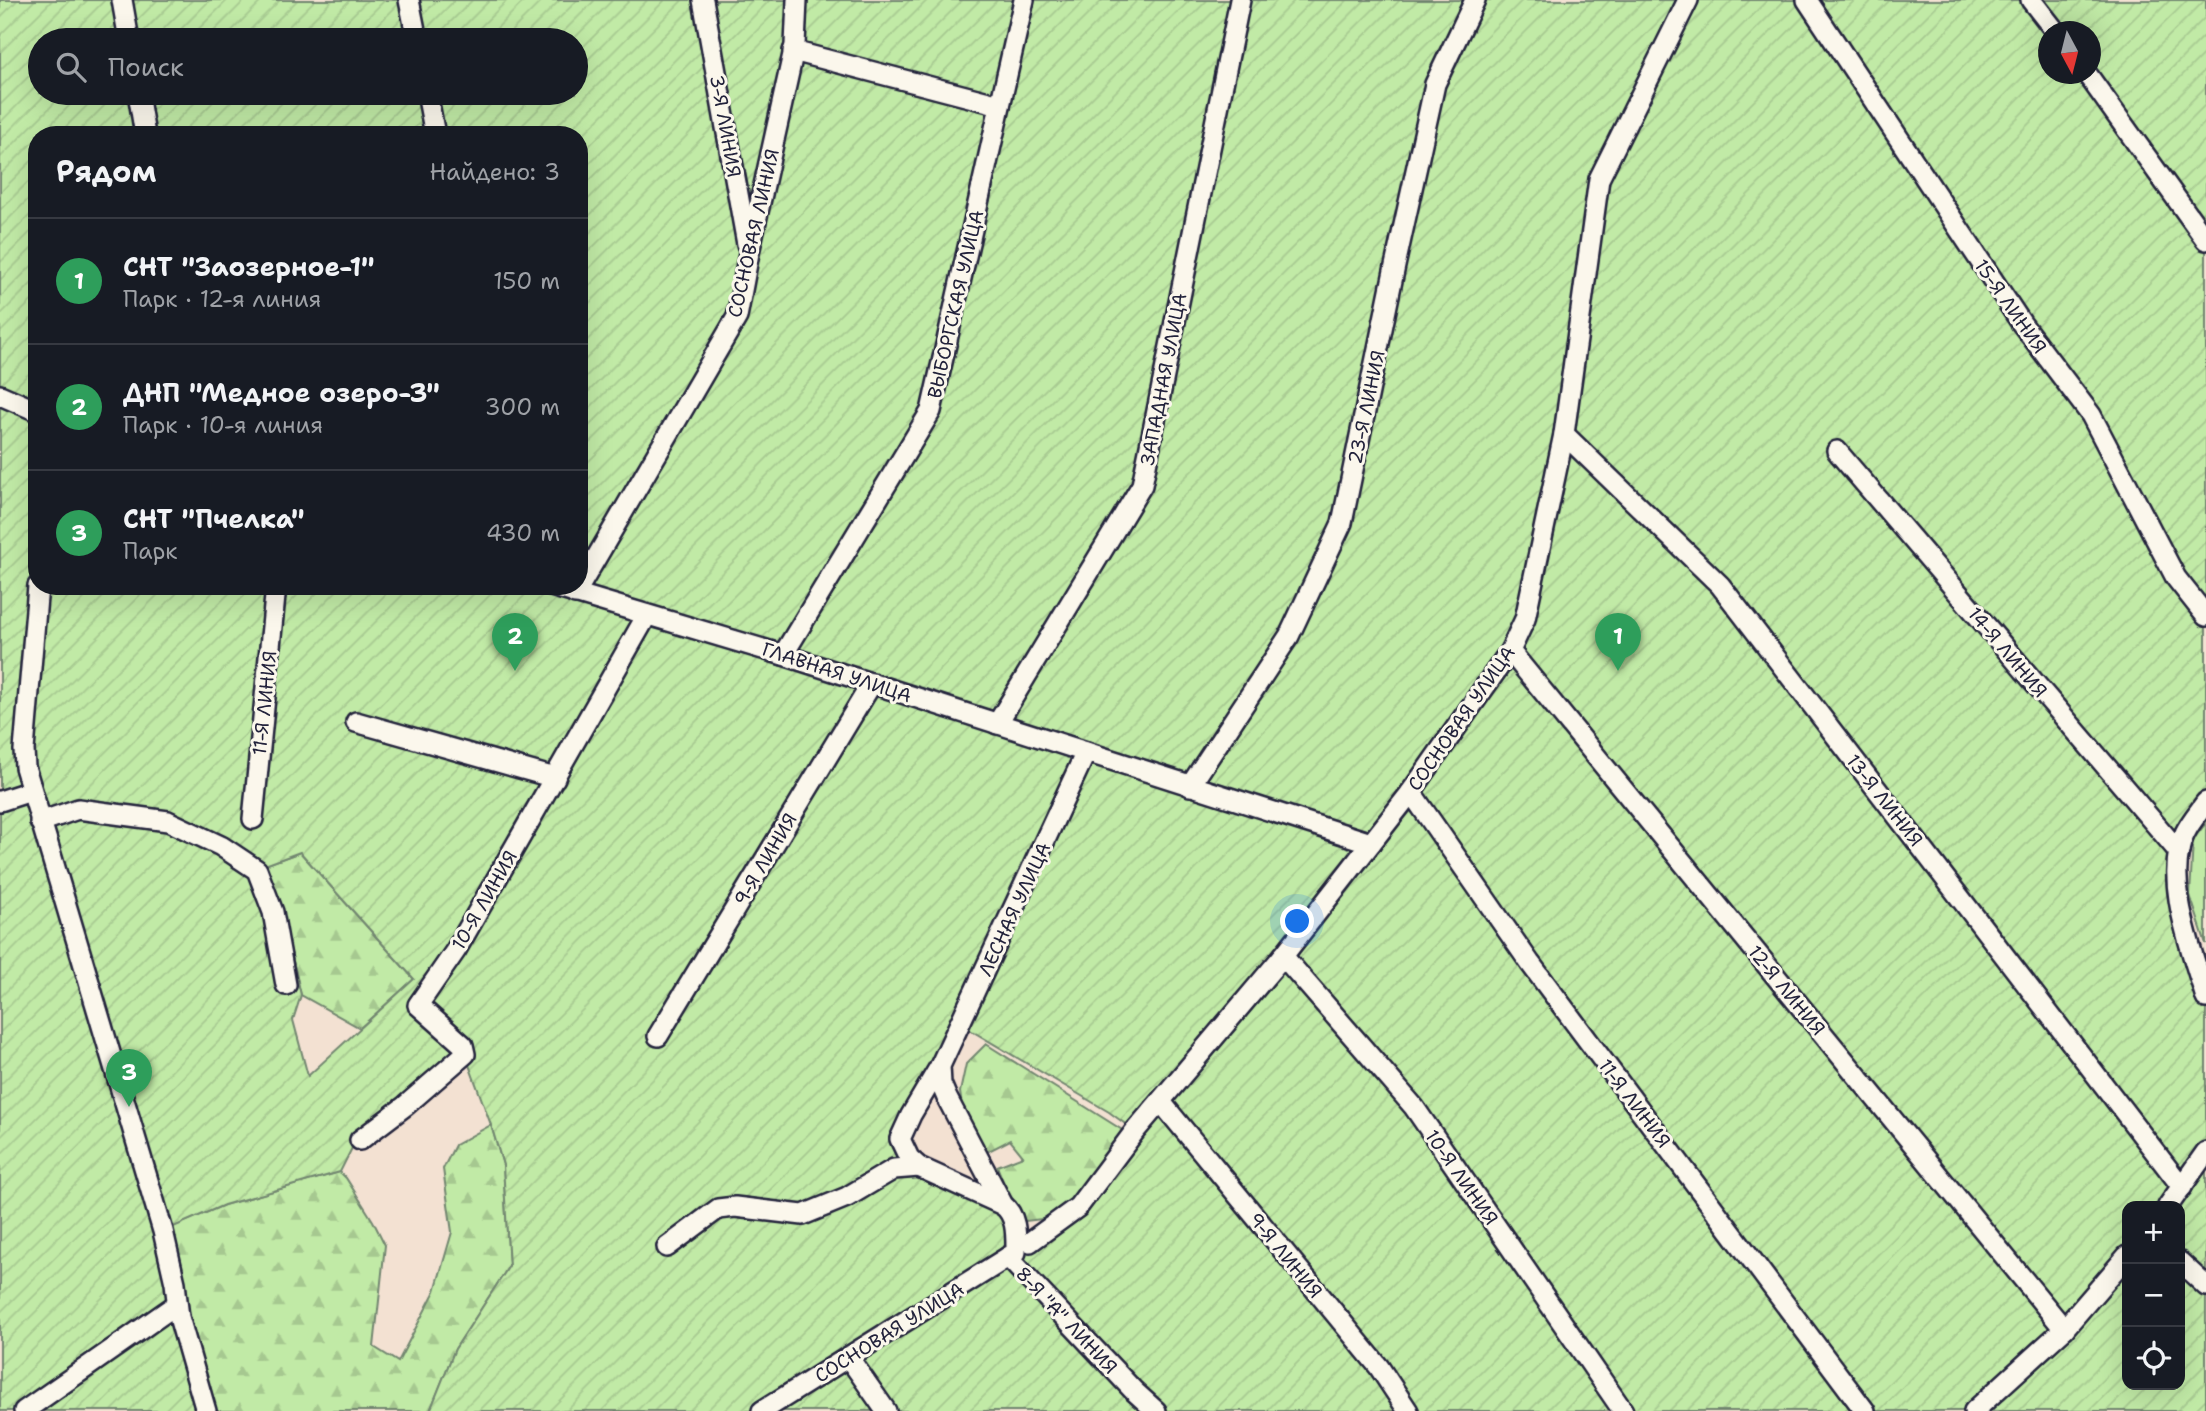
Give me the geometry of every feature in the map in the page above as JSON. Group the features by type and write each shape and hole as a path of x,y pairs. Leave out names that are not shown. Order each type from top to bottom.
{"street":[{"path":"122,0 127,28"},
{"path":"409,0 415,28"},
{"name":"3-Я ЛИНИЯ","path":"703,0 748,253"},
{"name":"СОСНОВАЯ ЛИНИЯ","path":"588,572 737,317 748,253 793,51 797,0"},
{"name":"ВЫБОРГСКАЯ УЛИЦА","path":"783,655 931,411 1024,0"},
{"name":"ЗАПАДНАЯ УЛИЦА","path":"997,724 1142,485 1240,0"},
{"name":"23-Я ЛИНИЯ","path":"1190,786 1289,636 1342,523 1435,84 1475,0"},
{"name":"СОСНОВАЯ УЛИЦА","path":"762,1411 1018,1250 1078,1208 1135,1131 1283,956 1371,843 1510,651 1525,619 1564,434 1599,179 1688,0"},
{"name":"15-Я ЛИНИЯ","path":"1807,0 2022,324 2091,415 2176,578 2206,616"},
{"path":"2031,0 2047,21"},
{"path":"793,51 1000,106"},
{"path":"2094,84 2206,240"},
{"path":"140,105 144,126"},
{"path":"429,105 433,126"},
{"path":"0,395 28,407"},
{"name":"13-Я ЛИНИЯ","path":"1564,434 1720,585 2182,1187"},
{"name":"14-Я ЛИНИЯ","path":"1837,451 2179,852"},
{"path":"37,595 24,750 25,767 163,1231 179,1317 206,1411"},
{"name":"11-Я ЛИНИЯ","path":"253,820 275,595"},
{"name":"ГЛАВНАЯ УЛИЦА","path":"578,595 783,655 1371,843"},
{"name":"10-Я ЛИНИЯ","path":"360,1140 405,1106 465,1054 463,1045 418,1005 456,950 648,615"},
{"name":"12-Я ЛИНИЯ","path":"1510,651 2064,1329"},
{"name":"9-Я ЛИНИЯ","path":"659,1035 872,683"},
{"path":"356,722 555,778"},
{"name":"ЛЕСНАЯ УЛИЦА","path":"919,1167 909,1158 900,1139 940,1066 1086,752"},
{"path":"0,801 32,791"},
{"name":"11-Я ЛИНИЯ","path":"1410,792 1530,963 1864,1411"},
{"path":"2206,802 2184,834 2179,852 2177,895 2206,998"},
{"path":"40,822 78,808 168,821 230,852 257,870 273,912 286,985"},
{"name":"10-Я ЛИНИЯ","path":"1283,956 1414,1107 1623,1411"},
{"path":"940,1066 941,1084 947,1098 1003,1205"},
{"name":"9-Я ЛИНИЯ","path":"1161,1102 1379,1367 1408,1411"},
{"path":"2172,1201 2206,1152"},
{"path":"667,1247 718,1209 735,1208 803,1215 847,1197 894,1170 919,1167 1009,1210 1016,1230 1018,1250"},
{"name":"8-Я \"А\" ЛИНИЯ","path":"1018,1250 1134,1391 1156,1411"},
{"path":"1975,1411 2064,1329 2122,1261"},
{"path":"2182,1264 2206,1286"},
{"path":"24,1411 177,1304"},
{"path":"849,1358 886,1411"}],"green space":[{"path":"0,0 2206,0 2206,802 2179,852 2206,998 2206,1411 430,1411 455,1349 509,1266 503,1165 465,1054 354,1144 340,1172 224,1205 164,1231 206,1411 0,1411","holes":["300,852 414,979 308,1076 293,1020 301,995 280,906 262,866","960,1024 1109,1112 1135,1131 1078,1207 1016,1251 1016,1230 994,1201 909,1158 911,1115"]},
{"path":"2206,823 2206,944 2190,895 2193,840"},
{"path":"300,852 414,979 360,1028 301,995 280,906 262,866"},
{"path":"986,1044 1127,1133 1083,1194 1051,1218 1025,1221 1016,1213 997,1166 1023,1156 1010,1140 985,1153 964,1121 960,1092 966,1064"},
{"path":"491,1125 503,1165 509,1266 455,1349 430,1411 206,1411 163,1231 224,1205 340,1172 373,1221 385,1245 374,1347 398,1362 435,1291 452,1232 443,1169 455,1145"}],"place":[{"name":"ДНП \"Медное озеро-3\"","path":"515,671"},
{"name":"СНТ \"Заозерное-1\"","path":"1618,671"},
{"name":"СНТ \"Пчелка\"","path":"129,1107"}]}
